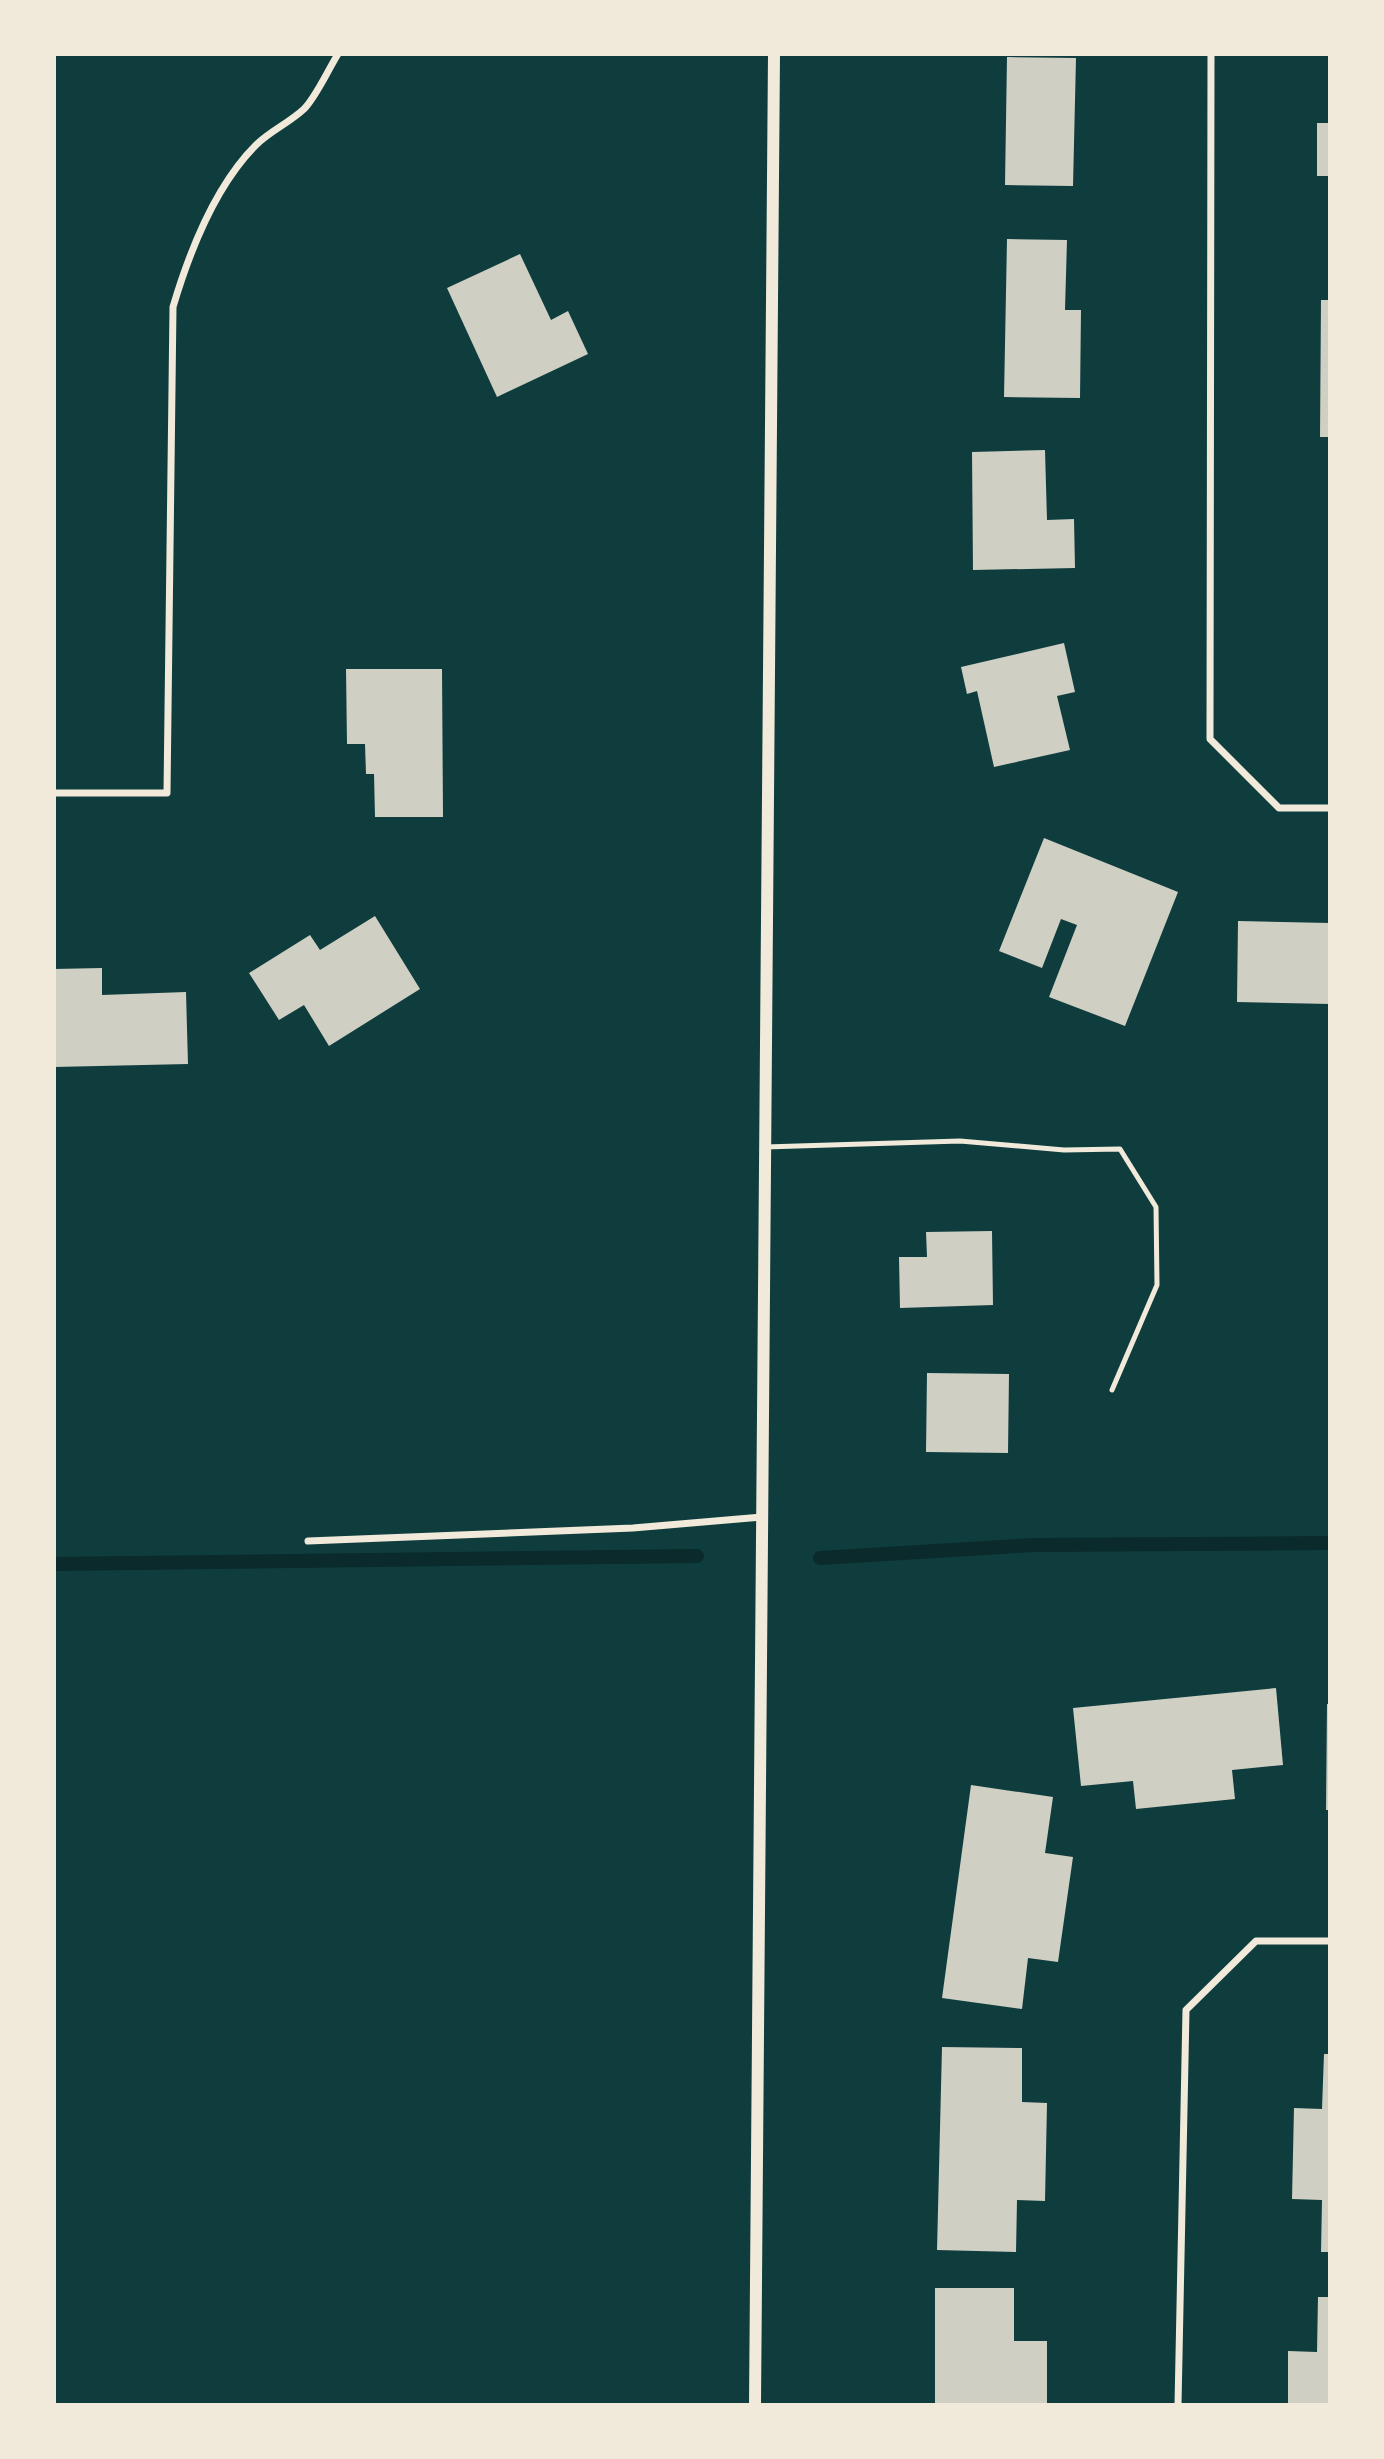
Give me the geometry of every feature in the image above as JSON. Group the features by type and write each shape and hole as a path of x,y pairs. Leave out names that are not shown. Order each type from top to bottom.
{"street":[{"path":"54,793 167,793 173,307 187,261 210,212 236,172 256,145 305,108 338,54"},
{"path":"755,2405 774,54"},
{"path":"1211,54 1210,739 1279,808 1330,808"},
{"path":"308,1541 633,1528 762,1517"},
{"path":"1178,2405 1186,2010 1256,1941 1330,1941"}],"lane":[{"path":"765,1147 960,1141 1064,1150 1120,1149 1156,1207 1157,1286 1112,1390"}],"building":[{"path":"1007,57 1076,58 1073,186 1005,185"},
{"path":"1317,123 1330,123 1330,176 1317,176"},
{"path":"1007,239 1067,240 1065,310 1081,310 1080,398 1004,397"},
{"path":"520,254 551,320 568,311 588,354 497,397 447,288"},
{"path":"1321,300 1330,300 1330,437 1320,437"},
{"path":"1045,450 1047,520 1074,519 1075,568 973,570 972,452"},
{"path":"1064,643 1075,692 1057,696 1070,750 994,767 977,691 967,694 961,667"},
{"path":"346,669 442,669 443,817 375,817 374,774 366,774 365,744 347,744"},
{"path":"1044,838 1178,892 1125,1026 1049,997 1077,925 1061,919 1042,968 999,951"},
{"path":"375,916 420,989 329,1046 304,1005 279,1020 249,973 310,935 320,950"},
{"path":"1238,921 1330,923 1330,1004 1237,1002"},
{"path":"102,968 102,995 186,992 188,1064 54,1067 54,969"},
{"path":"992,1231 993,1305 900,1308 899,1257 927,1257 926,1232"},
{"path":"927,1373 1009,1374 1008,1453 926,1452"},
{"path":"1276,1688 1283,1765 1232,1770 1235,1799 1136,1809 1133,1781 1081,1786 1073,1708"},
{"path":"1327,1704 1330,1704 1330,1810 1326,1810"},
{"path":"971,1785 1053,1797 1045,1853 1073,1857 1058,1962 1028,1958 1022,2009 942,1998"},
{"path":"942,2047 1022,2048 1022,2102 1047,2103 1045,2201 1017,2200 1016,2252 937,2250"},
{"path":"1324,2054 1330,2054 1330,2252 1321,2252 1322,2200 1292,2199 1294,2108 1322,2109"},
{"path":"935,2288 1014,2288 1014,2341 1047,2341 1047,2405 935,2405"},
{"path":"1318,2297 1330,2297 1330,2405 1288,2405 1288,2351 1317,2352"}],"waterway":[{"path":"820,1558 1033,1545 1330,1543"},
{"path":"54,1564 697,1556"}]}
